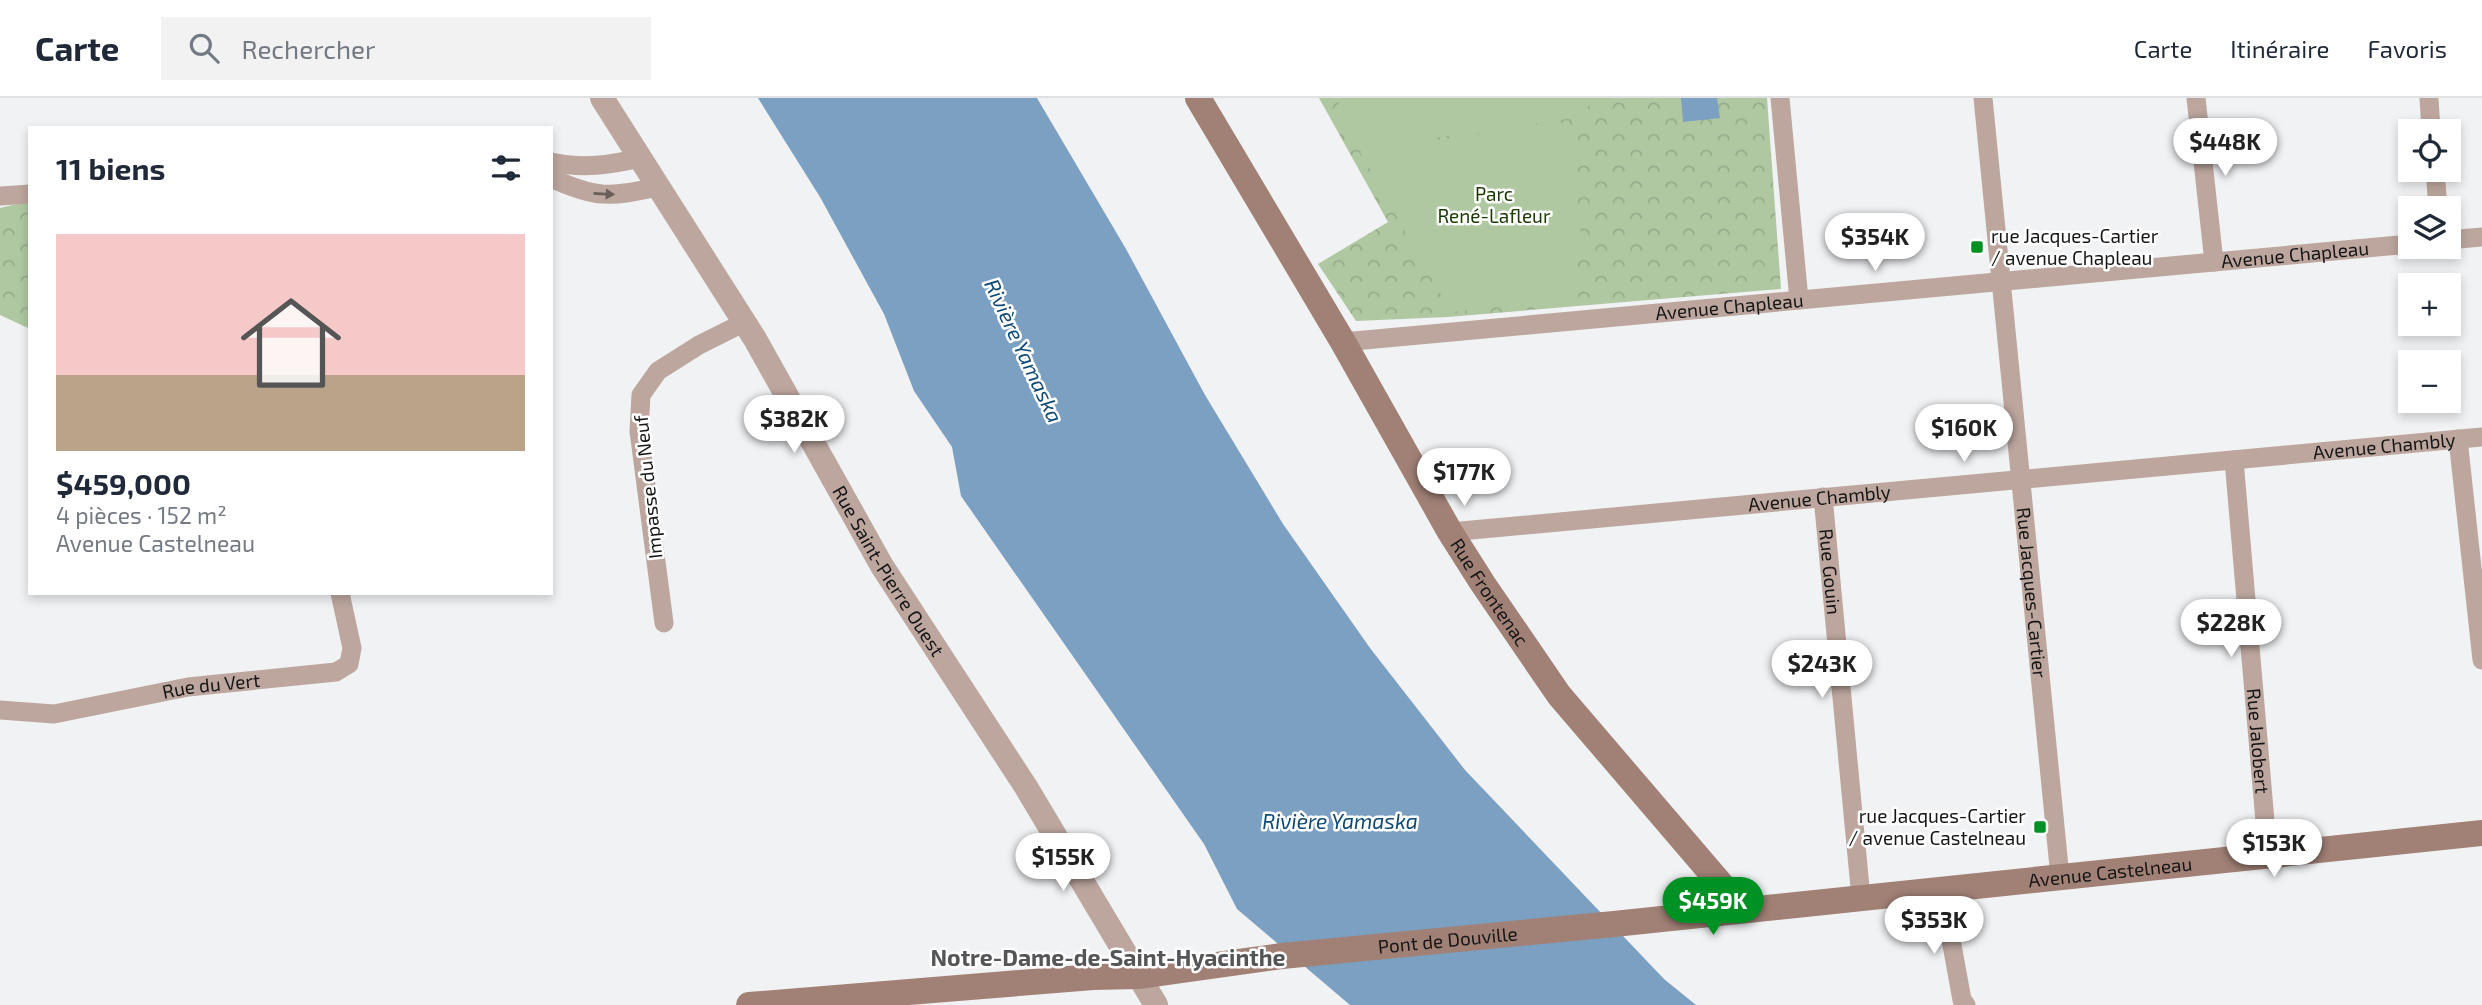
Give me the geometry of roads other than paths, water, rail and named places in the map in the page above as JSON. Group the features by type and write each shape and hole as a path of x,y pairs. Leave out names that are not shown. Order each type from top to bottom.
{"main road":[{"name":"Rue Frontenac","path":"1198,98 1343,342 1450,532 1483,584 1559,695 1743,910"},
{"name":"Avenue Castelneau","path":"1614,924 2482,833"},
{"name":"Pont de Douville","path":"749,1005 1138,976 1282,956 1614,924"}],"street":[{"name":"Rue Saint-Pierre Ouest","path":"602,98 745,322 882,566 1026,787 1156,1005"},
{"path":"1780,98 1800,300"},
{"name":"Rue Jacques-Cartier","path":"1983,98 2060,877"},
{"path":"2196,98 2214,262"},
{"path":"2429,98 2430,119"},
{"path":"553,162 585,167 640,158"},
{"path":"553,179 598,195 622,194 658,187"},
{"path":"2461,239 2482,237"},
{"name":"Avenue Chapleau","path":"1343,342 2398,245"},
{"name":"Impasse du Neuf","path":"664,623 639,431 641,396 658,371 698,345 745,322"},
{"name":"Avenue Chambly","path":"1450,532 2482,437"},
{"path":"2458,439 2482,660"},
{"name":"Rue Jalobert","path":"2234,460 2267,856"},
{"name":"Rue Gouin","path":"1823,498 1861,898"},
{"name":"Rue du Vert","path":"0,710 54,714 188,687 336,672 349,664 352,648 341,595"},
{"path":"1942,890 1962,1000 1966,1005"}],"water":[{"name":"Rivière Yamaska","path":"758,98 1037,98 1126,249 1205,395 1283,524 1370,648 1465,770 1664,979 1696,1005 1350,1005 1237,909 1204,844 961,496 952,447 914,391 884,314 820,197"},
{"path":"1681,98 1717,98 1720,118 1683,122"}],"place":[{"name":"rue Jacques-Cartier / avenue Chapleau","path":"1977,247"},
{"name":"rue Jacques-Cartier / avenue Castelneau","path":"2040,827"}],"district":[{"name":"Notre-Dame-de-Saint-Hyacinthe","path":"1108,958"}],"park label":[{"name":"Parc René-Lafleur","path":"1494,205"}]}
